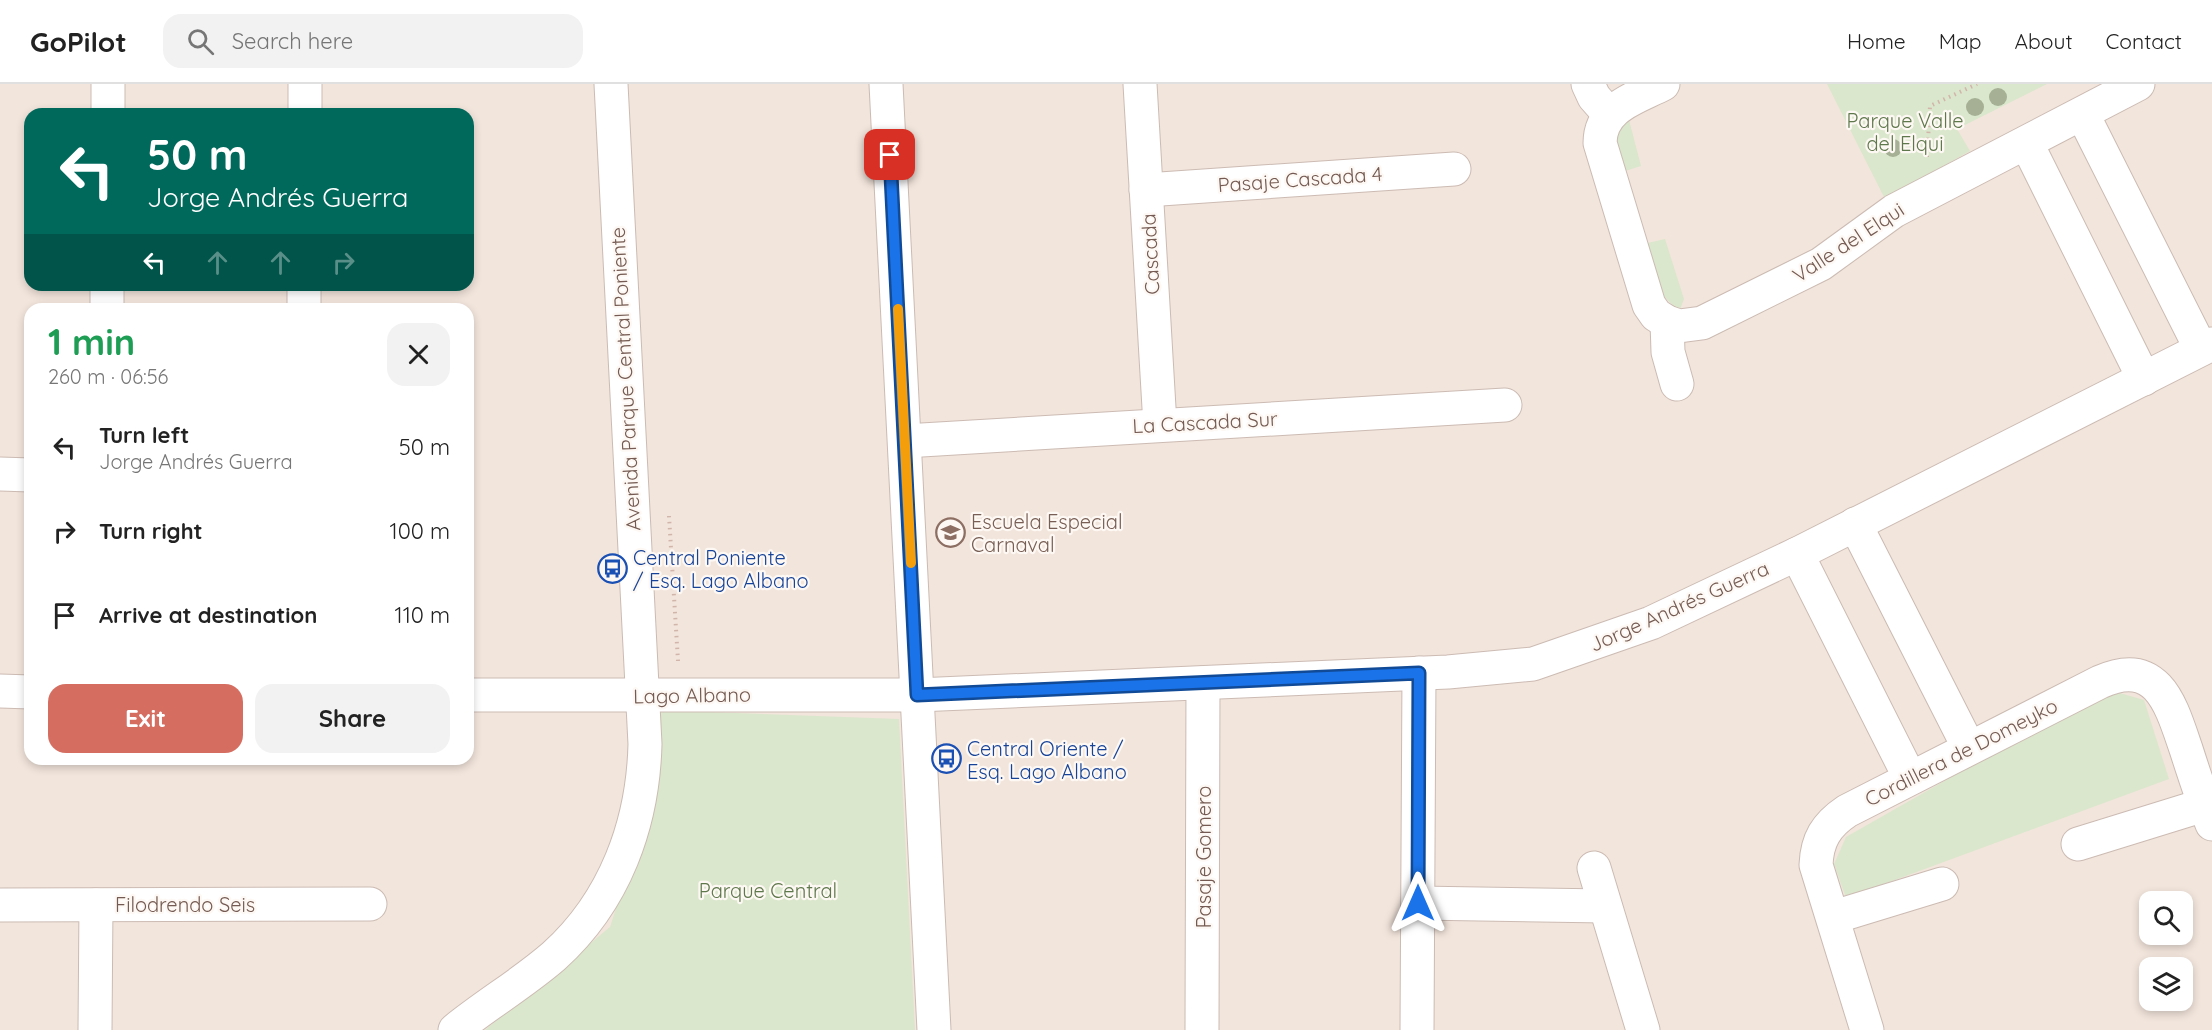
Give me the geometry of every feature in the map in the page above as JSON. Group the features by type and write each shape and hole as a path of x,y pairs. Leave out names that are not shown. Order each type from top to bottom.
{"street":[{"path":"108,84 108,108"},
{"path":"305,84 305,108"},
{"name":"Avenida Parque Central Poniente","path":"455,1030 553,956 583,924 609,886 630,839 641,796 645,744 611,84"},
{"path":"886,84 934,1030"},
{"name":"Cascada","path":"1140,84 1160,424"},
{"path":"1588,84 1594,97 1609,114"},
{"path":"1663,84 1618,106 1609,114 1600,135 1602,152 1644,294 1656,315 1667,322 1668,352 1677,384"},
{"name":"Valle del Elqui","path":"1667,322 1690,326 1722,314 1821,264 1894,211 2138,84"},
{"path":"2082,115 2207,346"},
{"path":"2026,144 2144,379"},
{"name":"Pasaje Cascada 4","path":"1146,190 1454,169"},
{"name":"Jorge Andrés Guerra","path":"917,695 1419,673 1514,667 1565,655 1651,623 1797,554 2207,346"},
{"name":"La Cascada Sur","path":"905,441 1505,405"},
{"path":"0,474 24,475"},
{"path":"1855,524 1969,748"},
{"path":"1797,554 1910,778"},
{"path":"1417,1030 1419,673"},
{"name":"Cordillera de Domeyko","path":"1868,1030 1816,865 1819,842 1824,832 1833,820 1847,811 2114,676 2142,677 2161,689 2168,698 2208,815"},
{"name":"Pasaje Gomero","path":"1202,1030 1203,684"},
{"path":"0,692 24,692"},
{"name":"Lago Albano","path":"474,695 917,695"},
{"path":"2078,844 2208,815"},
{"path":"1594,868 1643,1030"},
{"path":"1834,917 1942,884"},
{"path":"1418,903 1605,906"},
{"path":"95,1030 96,904"},
{"name":"Filodrendo Seis","path":"0,905 370,904"}],"path":[{"path":"1925,194 1930,106 1977,84"}],"shaded area":[{"path":"0,84 2212,84 2212,1030 0,1030"}],"green space":[{"name":"Parque Valle del Elqui","path":"1827,84 2047,84 1957,129 1970,151 1885,199"},
{"path":"1628,116 1641,166 1616,174 1612,126"},
{"path":"1665,239 1684,299 1679,312 1656,288 1639,245"},
{"path":"2106,689 2144,700 2169,779 1846,898 1834,864 1846,837"},
{"name":"Parque Central","path":"652,710 899,719 915,1030 485,1030 610,927 652,796"}],"slow traffic":[{"path":"898,309 911,563"}],"place":[{"name":"Escuela Especial Carnaval","path":"950,533"},
{"name":"Central Poniente / Esq. Lago Albano","path":"612,569"},
{"name":"Central Oriente / Esq. Lago Albano","path":"946,759"}],"route":[{"path":"890,155 917,695 1419,673 1418,903"}]}
